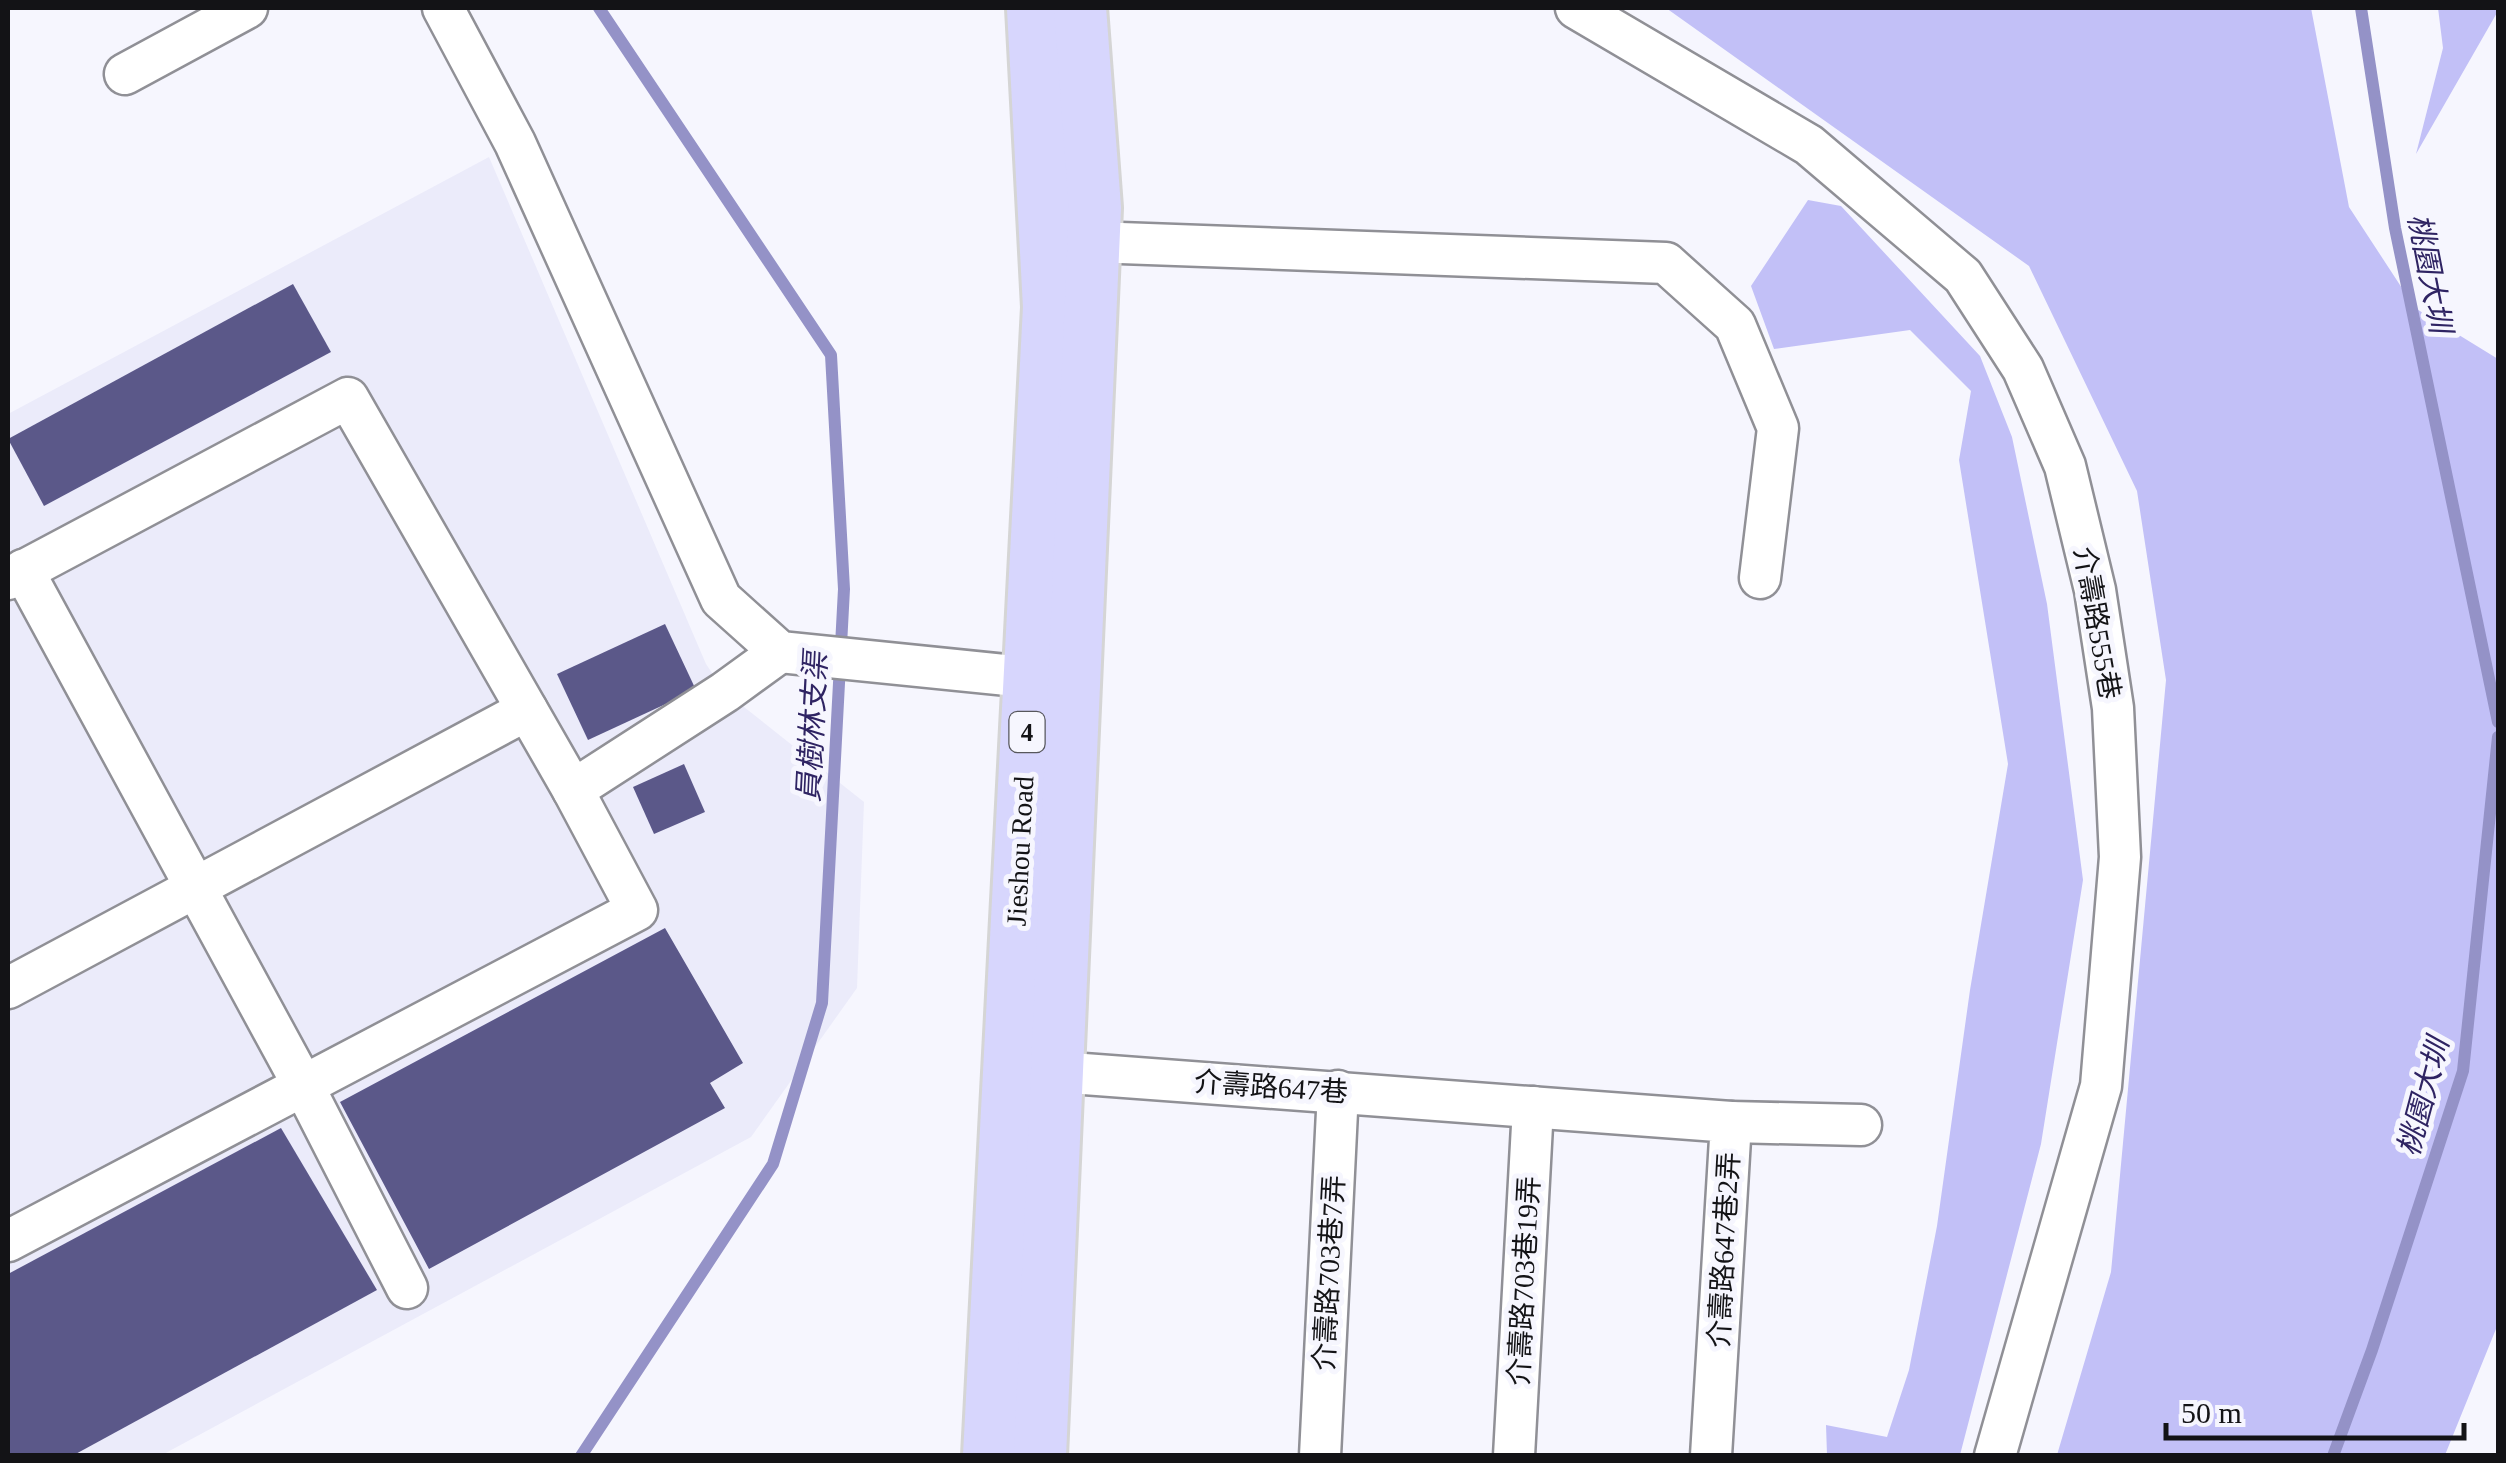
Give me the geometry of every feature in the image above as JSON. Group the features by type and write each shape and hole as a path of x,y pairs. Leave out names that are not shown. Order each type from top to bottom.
{"main road":[{"name":"Jieshou Road","path":"1034,8 1048,308 1052,680"},
{"name":"Jieshou Road","path":"988,1456 1033,1068 1052,680 1093,242 1095,208 1080,8"},
{"name":"Jieshou Road","path":"1033,1068 1040,1456"}],"street":[{"path":"125,74 247,8"},
{"path":"443,8 515,143 721,600 780,652 1052,680"},
{"name":"介壽路555巷","path":"1576,8 1809,144 1964,276 2023,368 2065,466 2095,590 2113,708 2120,857 2101,1086 1995,1456"},
{"path":"1093,242 1666,263 1735,325 1778,428 1760,578"},
{"path":"8,1238 303,1085 637,910 573,790 348,398 16,574 197,887 303,1085 407,1288"},
{"path":"573,790 780,652"},
{"path":"8,988 527,710"},
{"name":"介壽路647巷","path":"1033,1068 1533,1107"},
{"name":"介壽路703巷7弄","path":"1320,1456 1338,1091"},
{"name":"介壽路647巷2弄","path":"1533,1107 1731,1122 1712,1456"},
{"name":"介壽路703巷19弄","path":"1514,1456 1533,1107"},
{"path":"1731,1122 1861,1125"}],"shaded area":[{"path":"1666,8 2311,8 2349,207 2415,308 2498,359 2498,1324 2445,1455 2057,1455 2111,1272 2166,680 2137,491 2029,266"},
{"path":"2438,8 2498,11 2416,154 2443,48"},
{"path":"489,157 706,664 725,692 864,802 857,988 751,1137 162,1455 8,1456 8,414"},
{"path":"1808,200 1841,206 1980,356 2012,437 2047,604 2083,880 2041,1144 1960,1455 1827,1455 1826,1425 1887,1437 1909,1370 1937,1226 1970,990 2008,764 1959,460 1971,391 1910,330 1774,349 1751,286"}],"building":[{"path":"293,284 331,352 44,506 8,439"},
{"path":"665,624 696,690 588,740 557,674"},
{"path":"684,764 705,812 654,834 633,787"},
{"path":"665,928 743,1063 710,1083 725,1108 429,1269 340,1102"},
{"path":"281,1128 377,1290 72,1456 8,1456 8,1274"}],"waterway":[{"name":"員樹林支渠","path":"581,1456 773,1164 822,1003 844,589 831,355 599,8"},
{"name":"桃園大圳","path":"2361,8 2395,228 2498,722"},
{"name":"桃園大圳","path":"2333,1456 2372,1350 2463,1071 2498,737"}]}
